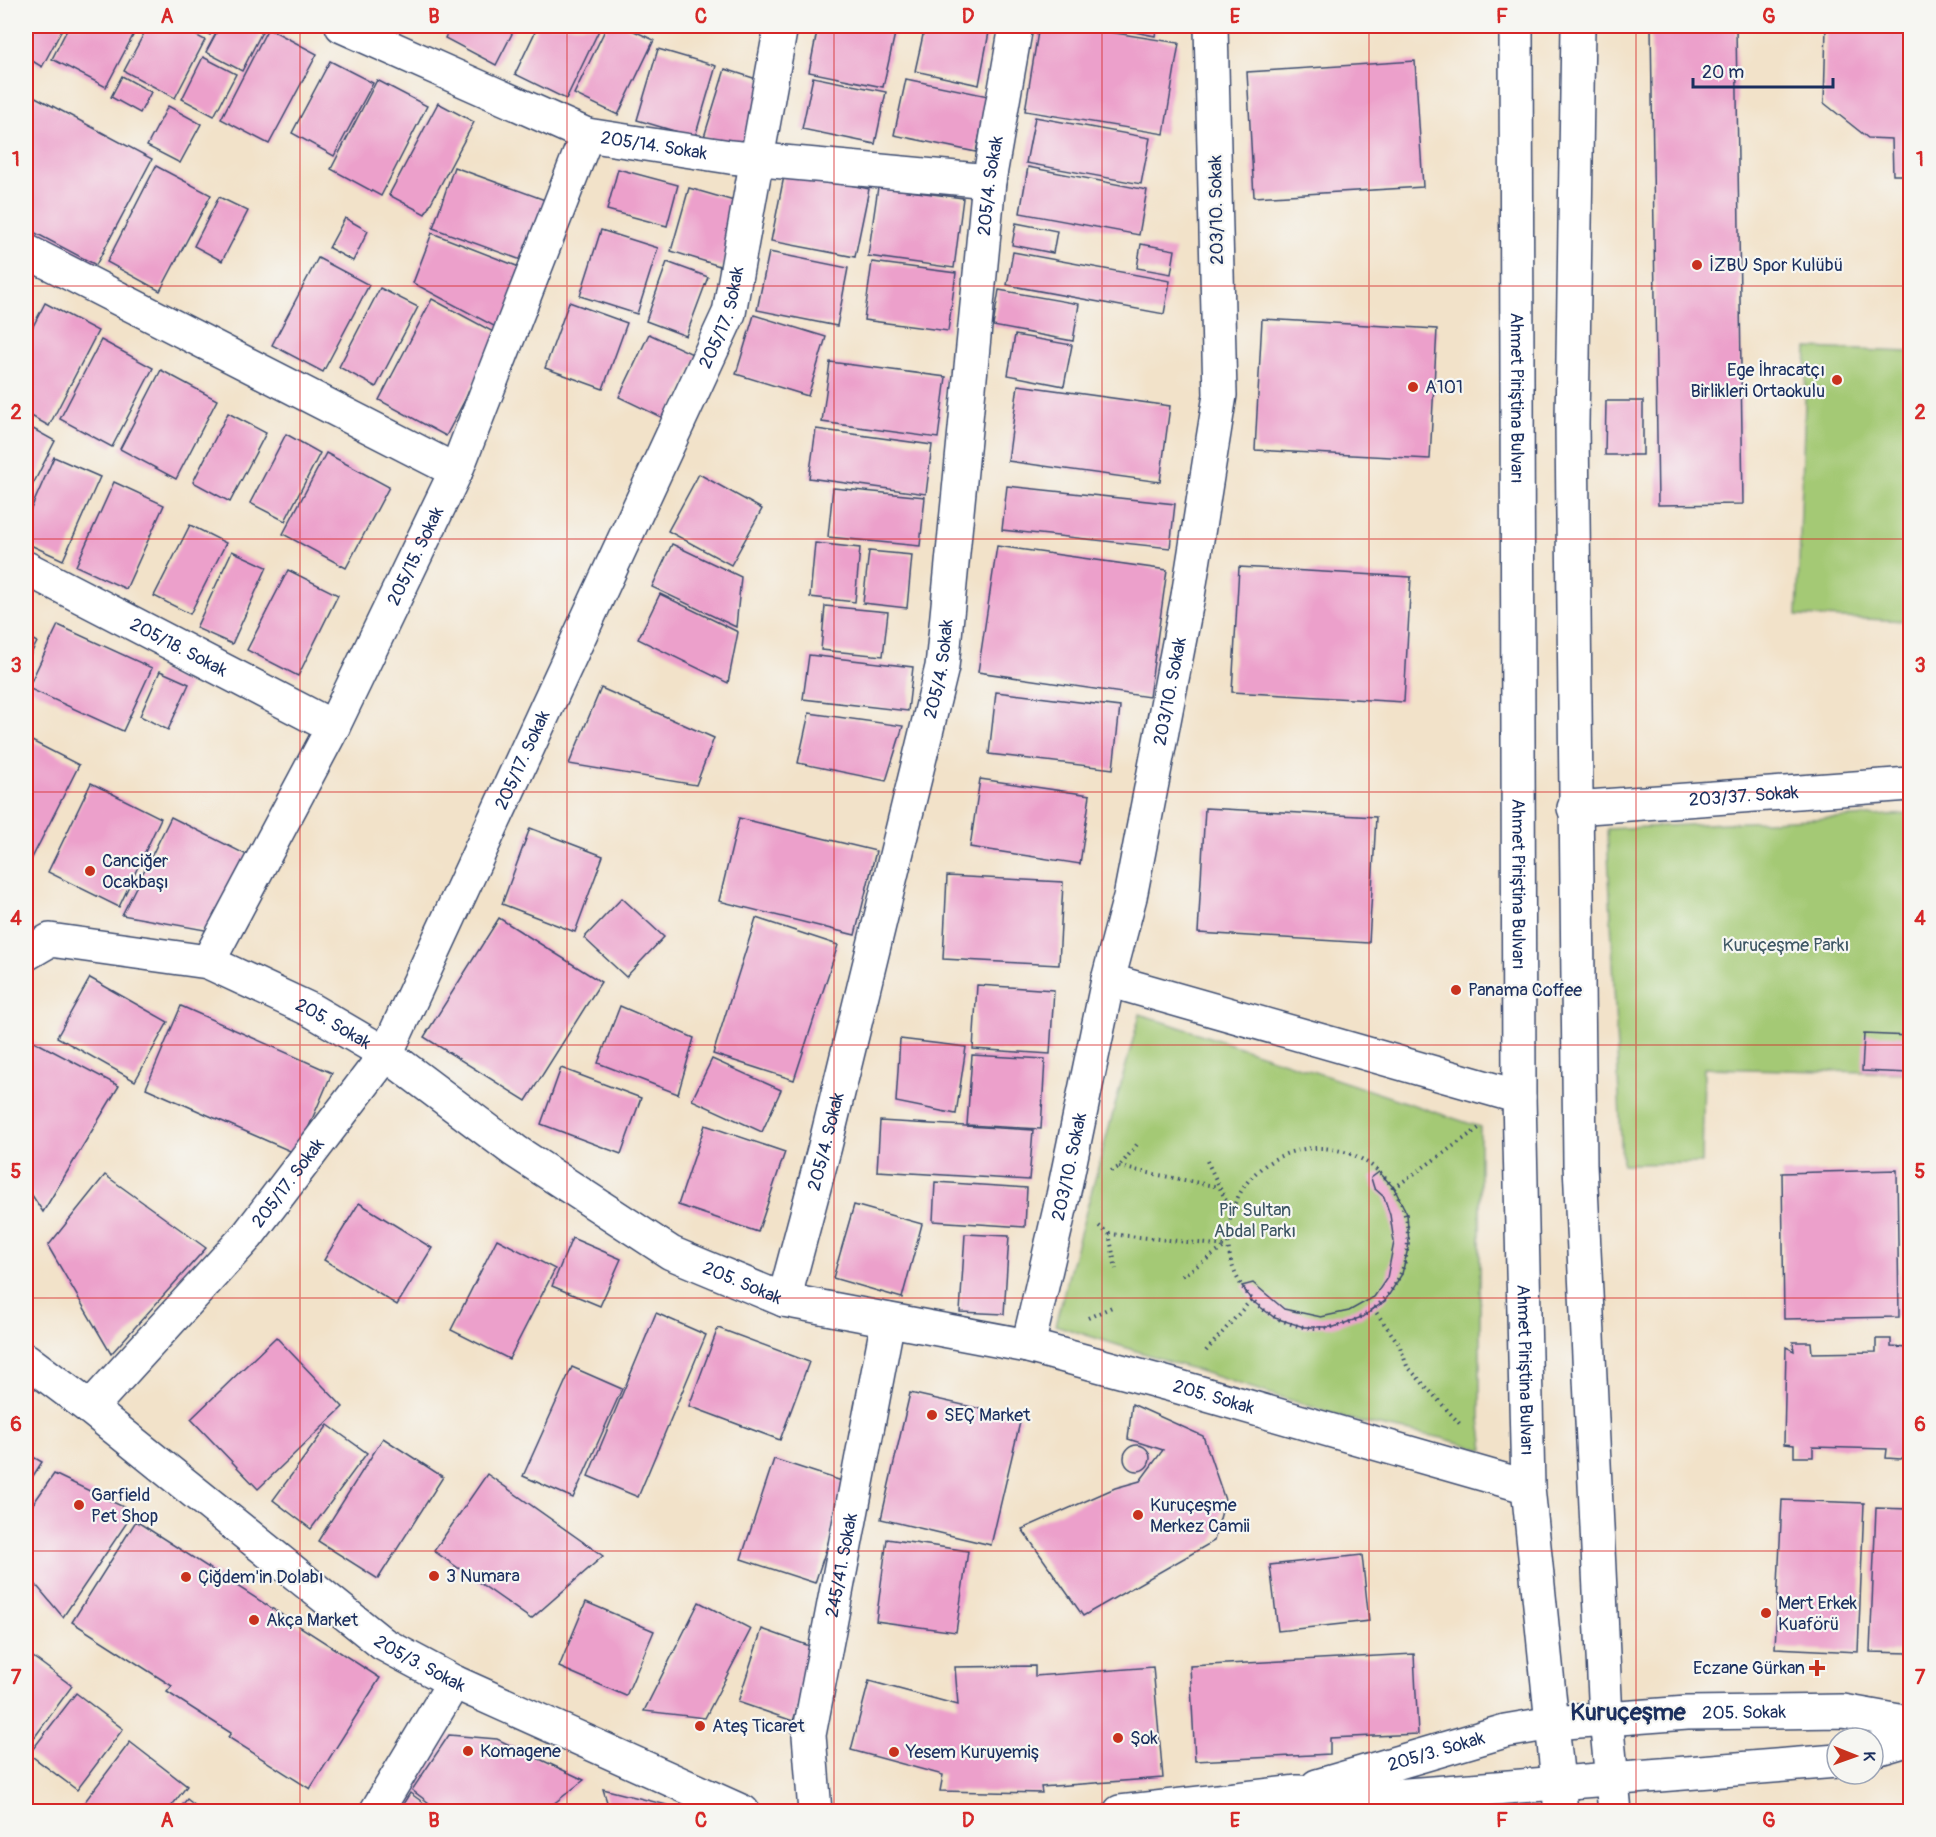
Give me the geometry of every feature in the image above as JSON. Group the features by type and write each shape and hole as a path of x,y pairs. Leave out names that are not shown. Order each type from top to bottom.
{"street":[{"name":"205/14. Sokak","path":"342,26 587,135 759,159 989,181"},
{"name":"205/17. Sokak","path":"90,1408 248,1235 386,1054 729,313 759,159 781,26"},
{"name":"205/4. Sokak","path":"784,1300 825,1146 942,667 989,181 1016,26"},
{"name":"203/10. Sokak","path":"1028,1346 1063,1196 1108,980 1130,897 1179,642 1220,395 1211,26"},
{"name":"Ahmet Piriştina Bulvarı","path":"1516,26 1519,1097 1527,1487 1579,1721 1578,1788"},
{"name":"Ahmet Piriştina Bulvarı","path":"1578,26 1572,424 1574,808 1580,1165 1578,1788"},
{"name":"205/15. Sokak","path":"208,962 333,727 456,471 587,135"},
{"path":"26,251 456,471"},
{"name":"205/18. Sokak","path":"26,568 333,727"},
{"name":"203/37. Sokak","path":"1574,808 1911,784"},
{"name":"205. Sokak","path":"34,939 208,962 311,1010 386,1054 515,1151 671,1253 784,1300 1028,1346 1527,1487"},
{"path":"1108,980 1519,1097"},
{"name":"245/41. Sokak","path":"815,1812 809,1735 888,1320"},
{"name":"205/3. Sokak","path":"26,1360 90,1408 383,1644 454,1682 743,1812"},
{"path":"376,1812 454,1682"},
{"name":"205. Sokak","path":"1579,1721 1728,1711 1843,1711 1911,1723"},
{"name":"205/3. Sokak","path":"1300,1802 1494,1734 1579,1721"},
{"path":"1885,1747 1911,1739"},
{"path":"1578,1788 1825,1762"},
{"name":"Ahmet Piriştina Bulvarı","path":"1578,1788 1615,1812"},
{"name":"205/3. Sokak","path":"1120,1812 1578,1788"}],"path":[{"path":"1394,1188 1480,1127"},
{"path":"1318,1148 1348,1153 1374,1167 1394,1188 1407,1214 1409,1244 1402,1274 1385,1301 1362,1317 1334,1327 1304,1327 1275,1318 1251,1300 1235,1275 1227,1246 1230,1211 1241,1187 1261,1167 1287,1152 1318,1148"},
{"path":"1207,1161 1230,1211"},
{"path":"1119,1167 1218,1187"},
{"path":"1109,1234 1227,1246"},
{"path":"1182,1276 1227,1246"},
{"path":"1176,1386 1251,1300"},
{"path":"1373,1308 1399,1344 1407,1366"}],"green space":[{"path":"1807,348 1910,352 1910,621 1797,616"},
{"name":"Kuruçeşme Parkı","path":"1910,814 1910,1073 1704,1068 1702,1163 1622,1164 1607,829"},
{"name":"Pir Sultan Abdal Parkı","path":"1140,1014 1480,1127 1480,1419 1484,1450 1442,1438 1359,1422 1055,1325"}],"building":[{"path":"26,26 64,26 42,67 26,57"},
{"path":"69,26 138,26 106,87 52,59"},
{"path":"148,26 178,26 205,40 175,98 124,71"},
{"path":"192,26 215,26 210,35"},
{"path":"220,26 265,26 242,71 206,52"},
{"path":"451,26 516,26 496,65 445,38"},
{"path":"538,26 601,26 566,99 515,74"},
{"path":"607,26 623,26 654,40 618,115 574,94"},
{"path":"818,26 879,26 896,29 883,87 809,72"},
{"path":"925,26 958,26 989,32 979,85 915,71"},
{"path":"1039,26 1071,26 1179,43 1164,134 1025,111"},
{"path":"1105,26 1157,26 1155,36"},
{"name":"İZBU Spor Kulübü","path":"1651,26 1736,26 1743,504 1658,505"},
{"path":"1826,26 1910,26 1910,175 1893,175 1892,139 1868,138 1824,103"},
{"path":"268,28 317,54 269,144 221,119"},
{"path":"658,49 716,66 695,137 637,120"},
{"path":"203,57 236,74 214,116 182,99"},
{"path":"330,61 373,83 334,156 292,133"},
{"path":"1415,61 1423,187 1254,197 1247,72"},
{"path":"725,69 766,82 745,150 704,137"},
{"path":"122,76 151,92 140,113 111,97"},
{"path":"813,77 886,92 875,144 802,129"},
{"path":"906,79 988,96 976,152 894,135"},
{"path":"377,80 427,106 381,196 331,169"},
{"path":"26,92 152,159 96,265 26,228"},
{"path":"438,103 474,122 425,214 389,195"},
{"path":"168,106 201,124 180,163 147,146"},
{"path":"1035,117 1150,138 1141,184 1026,163"},
{"path":"156,166 211,195 160,291 107,262"},
{"path":"454,167 556,204 535,265 433,228"},
{"path":"1028,167 1147,190 1139,235 1020,213"},
{"path":"618,169 678,185 667,226 607,210"},
{"path":"785,171 869,189 855,257 771,241"},
{"path":"878,187 963,198 954,268 868,256"},
{"path":"689,188 741,203 723,267 671,251"},
{"path":"219,197 248,211 222,261 194,246"},
{"path":"345,218 368,231 353,261 329,248"},
{"path":"1016,223 1057,231 1053,253 1012,245"},
{"path":"601,230 658,248 637,314 580,296"},
{"path":"432,233 532,272 507,333 413,283"},
{"path":"1141,244 1175,250 1171,274 1137,268"},
{"path":"769,252 848,268 837,326 757,310"},
{"path":"1013,252 1170,281 1164,314 1007,285"},
{"path":"318,258 369,285 323,372 272,345"},
{"path":"667,262 708,277 686,336 646,321"},
{"path":"872,262 956,273 948,331 864,320"},
{"path":"380,288 418,307 376,387 339,367"},
{"path":"999,290 1079,304 1073,341 993,326"},
{"path":"432,299 499,335 446,436 379,400"},
{"path":"569,302 627,323 603,389 545,368"},
{"path":"45,303 98,331 49,426 26,413 26,340"},
{"path":"754,315 826,337 808,396 736,374"},
{"path":"1262,319 1437,329 1430,459 1255,450"},
{"path":"649,334 697,356 667,420 619,397"},
{"path":"1015,335 1072,345 1064,386 1008,375"},
{"path":"101,340 153,368 112,447 60,419"},
{"path":"830,362 946,377 938,438 822,422"},
{"path":"161,370 217,400 176,479 120,449"},
{"path":"1018,385 1170,406 1160,482 1008,461"},
{"path":"1606,401 1643,401 1643,455 1605,455"},
{"path":"228,413 266,433 230,502 193,482"},
{"path":"26,425 55,441 26,498"},
{"path":"816,429 932,445 926,494 809,478"},
{"path":"286,434 320,453 285,521 250,503"},
{"path":"326,453 389,487 346,568 283,534"},
{"path":"54,457 100,477 63,560 26,543 26,520"},
{"path":"699,474 762,509 731,565 668,531"},
{"path":"114,482 164,505 126,589 76,566"},
{"path":"1007,486 1175,504 1170,548 1002,530"},
{"path":"833,488 925,497 920,546 828,537"},
{"path":"190,525 226,543 190,614 154,596"},
{"path":"815,543 860,548 855,602 810,597"},
{"path":"672,544 741,577 736,627 652,587"},
{"path":"997,546 1167,570 1149,697 978,672"},
{"path":"232,551 267,567 232,644 196,628"},
{"path":"869,551 912,555 907,608 863,603"},
{"path":"1239,567 1411,577 1404,702 1232,692"},
{"path":"288,570 338,595 298,676 247,650"},
{"path":"660,594 738,632 728,683 638,639"},
{"path":"825,606 888,612 883,656 821,650"},
{"path":"58,625 152,668 123,731 28,688"},
{"path":"26,636 37,642 26,663"},
{"path":"809,655 913,667 908,711 803,699"},
{"path":"160,671 189,684 168,730 140,716"},
{"path":"601,688 714,738 696,785 569,764"},
{"path":"996,692 1120,707 1113,769 989,754"},
{"path":"809,713 903,726 886,781 798,763"},
{"path":"26,738 79,765 29,864 26,862"},
{"path":"980,779 1090,795 1080,864 970,847"},
{"path":"91,783 161,818 119,907 48,872"},
{"path":"1205,808 1376,817 1369,943 1198,933"},
{"path":"171,817 247,855 210,931 122,915"},
{"path":"739,818 876,851 855,935 719,901"},
{"path":"530,828 603,856 575,932 502,904"},
{"path":"947,876 1063,882 1059,965 943,959"},
{"path":"622,898 664,937 626,977 584,938"},
{"path":"499,918 601,982 526,1101 424,1037"},
{"path":"756,918 838,945 794,1080 713,1054"},
{"path":"90,978 168,1022 135,1081 57,1037"},
{"path":"977,985 1054,990 1050,1054 973,1049"},
{"path":"181,1006 332,1073 297,1154 146,1088"},
{"path":"620,1006 694,1038 678,1094 598,1063"},
{"path":"1864,1034 1910,1036 1910,1073 1862,1071"},
{"path":"26,1037 119,1086 43,1212 26,1186"},
{"path":"900,1039 966,1047 956,1114 896,1102"},
{"path":"972,1055 1045,1059 1041,1129 967,1125"},
{"path":"712,1059 781,1090 762,1132 692,1100"},
{"path":"561,1068 641,1098 621,1154 541,1124"},
{"path":"880,1121 1033,1130 1029,1180 877,1171"},
{"path":"705,1125 785,1152 758,1232 678,1205"},
{"path":"1897,1170 1899,1317 1784,1319 1782,1173"},
{"path":"1379,1172 1394,1188 1407,1214 1409,1244 1402,1274 1385,1301 1362,1317 1334,1327 1304,1327 1275,1318 1251,1300 1242,1286 1253,1283 1284,1309 1321,1317 1349,1311 1374,1297 1387,1278 1394,1242 1390,1215 1384,1197 1374,1188 1371,1178"},
{"path":"105,1175 206,1248 111,1354 48,1246"},
{"path":"935,1182 1027,1188 1025,1227 933,1221"},
{"path":"359,1203 432,1248 397,1305 324,1260"},
{"path":"854,1205 922,1224 902,1298 833,1278"},
{"path":"965,1234 1009,1236 1004,1314 960,1312"},
{"path":"572,1238 621,1259 600,1306 552,1286"},
{"path":"497,1239 555,1269 509,1359 451,1330"},
{"path":"656,1313 706,1335 638,1497 588,1476"},
{"path":"718,1328 809,1362 780,1440 689,1406"},
{"path":"276,1337 343,1407 258,1489 191,1419"},
{"path":"1876,1339 1891,1339 1891,1347 1909,1348 1910,1451 1901,1459 1886,1458 1887,1449 1813,1447 1813,1457 1794,1457 1794,1445 1784,1444 1786,1347 1794,1351 1793,1342 1811,1342 1812,1353 1876,1352"},
{"path":"572,1367 622,1389 573,1498 523,1476"},
{"path":"910,1393 1021,1418 991,1545 881,1519"},
{"name":"Kuruçeşme Merkez Camii","path":"1132,1404 1203,1436 1225,1500 1214,1541 1083,1616 1022,1529 1115,1488 1140,1481 1163,1450 1128,1439"},
{"path":"328,1425 367,1453 311,1529 273,1500"},
{"path":"383,1438 443,1477 378,1579 318,1541"},
{"path":"1137,1445 1146,1449 1150,1458 1146,1467 1137,1471 1128,1467 1124,1458 1128,1449"},
{"path":"26,1453 42,1462 26,1487"},
{"path":"774,1459 848,1483 815,1583 741,1559"},
{"path":"54,1474 134,1512 63,1617 26,1573 26,1514"},
{"path":"487,1474 603,1556 531,1619 434,1551"},
{"path":"1782,1500 1864,1503 1858,1652 1775,1648"},
{"path":"1876,1508 1910,1509 1910,1653 1870,1652"},
{"path":"136,1521 380,1678 310,1789 228,1737 231,1733 167,1692 172,1686 72,1622"},
{"path":"887,1539 968,1551 956,1632 876,1621"},
{"path":"1362,1555 1369,1621 1278,1631 1270,1565"},
{"path":"586,1602 654,1631 626,1696 559,1667"},
{"path":"699,1602 751,1629 705,1718 644,1711"},
{"path":"762,1629 818,1649 793,1721 738,1702"},
{"path":"29,1654 72,1686 26,1749 26,1659"},
{"path":"1414,1654 1418,1734 1330,1738 1330,1754 1195,1761 1190,1666"},
{"path":"1035,1666 1035,1676 1153,1667 1163,1778 1041,1787 1042,1793 940,1791 943,1775 851,1750 869,1681 958,1705 955,1667"},
{"path":"76,1693 123,1729 77,1790 29,1754"},
{"path":"449,1735 497,1739 584,1780 543,1812 441,1812 412,1790"},
{"path":"130,1742 187,1786 167,1812 77,1812"},
{"path":"603,1789 679,1808 679,1812 610,1812"},
{"path":"410,1793 436,1812 398,1812"},
{"path":"187,1799 203,1812 177,1812"}],"place":[{"name":"İZBU Spor Kulübü","path":"1697,265"},
{"name":"Ege İhracatçı Birlikleri Ortaokulu","path":"1837,380"},
{"name":"A101","path":"1413,387"},
{"name":"Canciğer Ocakbaşı","path":"90,871"},
{"name":"Panama Coffee","path":"1456,990"},
{"name":"SEÇ Market","path":"932,1415"},
{"name":"Garfield Pet Shop","path":"79,1505"},
{"name":"Kuruçeşme Merkez Camii","path":"1138,1515"},
{"name":"3 Numara","path":"434,1576"},
{"name":"Çiğdem'in Dolabı","path":"186,1577"},
{"name":"Mert Erkek Kuaförü","path":"1766,1613"},
{"name":"Akça Market","path":"254,1620"},
{"name":"Eczane Gürkan","path":"1817,1668"},
{"name":"Ateş Ticaret","path":"700,1726"},
{"name":"Şok","path":"1118,1738"},
{"name":"Komagene","path":"468,1751"},
{"name":"Yesem Kuruyemiş","path":"894,1752"}],"district":[{"name":"Kuruçeşme","path":"1628,1712"}]}
